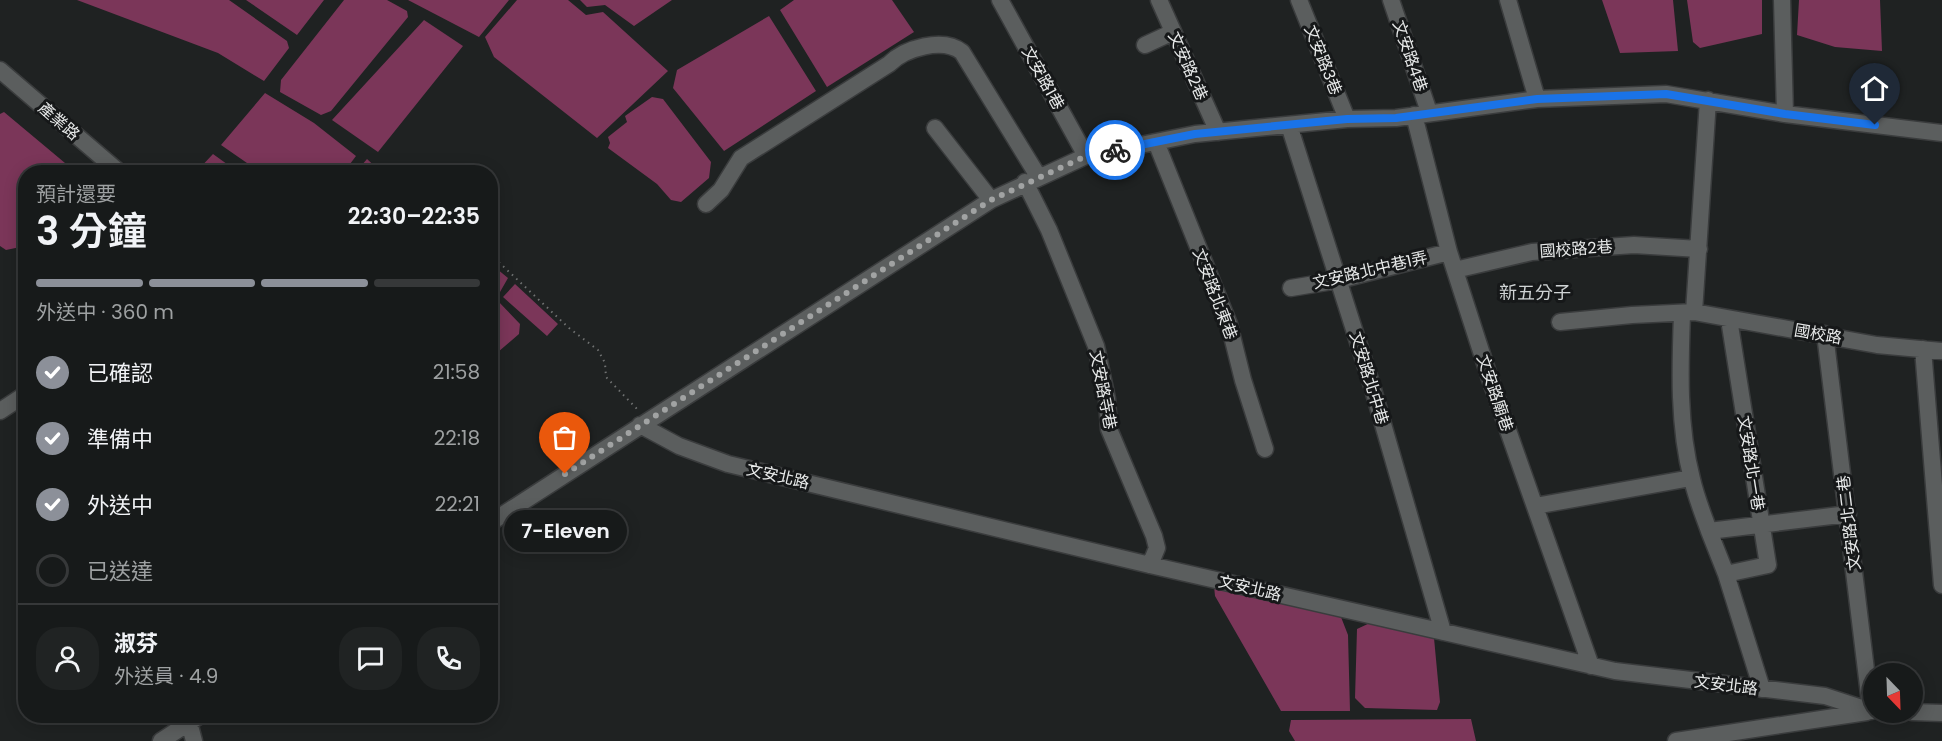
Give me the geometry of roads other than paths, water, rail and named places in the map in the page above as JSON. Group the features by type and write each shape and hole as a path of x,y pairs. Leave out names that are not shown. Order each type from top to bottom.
{"street":[{"name":"文安路1巷","path":"1000,0 1086,156"},
{"name":"文安路2巷","path":"1158,0 1218,132"},
{"name":"文安路3巷","path":"1299,0 1347,119"},
{"name":"文安路4巷","path":"1391,0 1422,114"},
{"path":"1508,0 1537,99"},
{"path":"1782,0 1785,114"},
{"path":"1145,45 1173,32"},
{"name":"文安路寺巷","path":"706,204 721,190 741,158 889,64 897,56 918,48 944,45 954,46 962,52 1031,179 1096,346 1105,389 1109,429 1157,548 1150,565"},
{"name":"產業路","path":"0,70 110,165"},
{"path":"498,518 991,200 1031,179 1086,156 1218,132 1422,114 1537,99 1666,94 1785,114 1942,133"},
{"path":"1708,100 1699,249 1688,313 1681,384 1691,478 1726,574 1762,689"},
{"name":"文安路廟巷","path":"1422,114 1449,252 1534,506 1591,666"},
{"name":"文安路北中巷","path":"1289,125 1339,280 1443,632"},
{"path":"935,128 991,200"},
{"name":"文安路北東巷","path":"1156,142 1229,324 1243,381 1265,449"},
{"name":"國校路2巷","path":"1455,270 1532,252 1634,245 1699,249"},
{"name":"文安路北中巷1弄","path":"1291,288 1339,280 1449,252"},
{"name":"國校路","path":"1560,322 1632,315 1688,313 1825,334 1877,345 1942,351"},
{"name":"文安路北一巷","path":"1726,574 1768,564 1729,319"},
{"name":"文安路北二巷","path":"1825,334 1866,663"},
{"path":"1923,349 1942,585"},
{"path":"0,411 18,399"},
{"name":"文安北路","path":"644,422 679,446 728,464 1150,565 1615,671 1825,696 1863,709"},
{"path":"1534,506 1691,478"},
{"path":"1709,531 1848,514"},
{"path":"1923,712 1942,713"},
{"path":"1676,741 1863,713"},
{"path":"161,741 188,723"},
{"path":"194,723 194,741"}],"place":[{"name":"7-Eleven","path":"565,474"}],"district":[{"name":"新五分子","path":"1535,292"}]}
